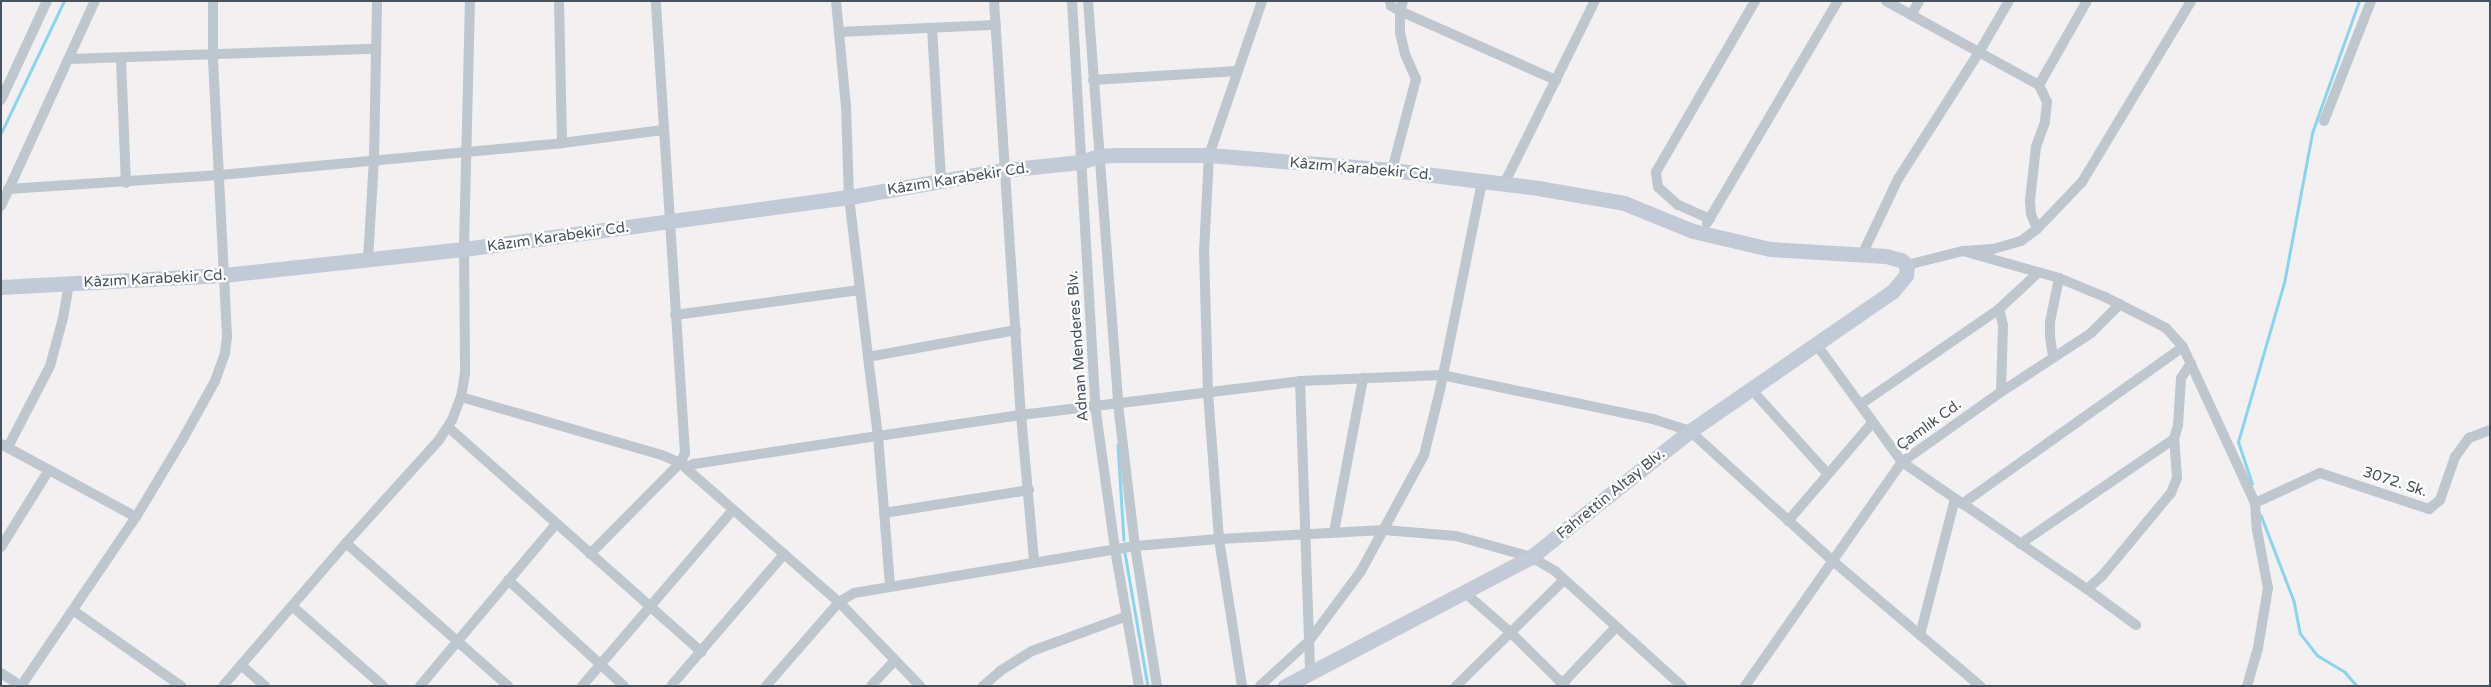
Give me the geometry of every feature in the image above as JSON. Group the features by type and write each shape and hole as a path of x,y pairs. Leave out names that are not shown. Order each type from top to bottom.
{"street":[{"path":"2,99 47,1"},
{"path":"1,206 94,1"},
{"path":"1,673 21,686 74,611 136,517 184,437 221,367 227,336 213,56 213,1"},
{"path":"368,260 374,160 377,1"},
{"path":"223,686 439,440 448,428 461,397 465,373 464,249 470,1"},
{"path":"559,1 562,143"},
{"path":"656,1 685,448 683,465"},
{"path":"836,1 846,107 849,197 878,436 890,585"},
{"path":"994,1 1021,415 1034,561"},
{"name":"Adnan Menderes Blv.","path":"1072,1 1095,405 1115,549 1139,686"},
{"path":"1088,1 1098,156 1118,404 1135,546 1157,686"},
{"path":"1242,686 1219,539 1208,393 1204,253 1209,155 1236,71 1262,1"},
{"path":"1390,1 1391,6 1402,6 1556,80"},
{"path":"1504,184 1595,1"},
{"path":"1701,233 1838,1"},
{"path":"1886,1 1978,54 2039,85 2047,102 2045,122 2036,147 2030,200 2031,214 2037,229"},
{"path":"1911,15 1919,1"},
{"path":"1862,254 1898,179 1978,54 2008,1"},
{"path":"2039,85 2087,1"},
{"path":"1907,265 1963,251 1993,249 2021,241 2037,229 2082,182 2191,1"},
{"path":"2324,121 2371,1"},
{"path":"1710,219 1678,205 1658,187 1656,172 1752,3"},
{"path":"1392,170 1416,79 1405,54 1400,32 1402,6"},
{"path":"839,32 996,25"},
{"path":"932,28 941,180"},
{"path":"69,59 213,56 375,49"},
{"path":"121,59 126,183"},
{"path":"1093,80 1236,71"},
{"path":"8,189 126,183 220,175 562,143 663,130"},
{"name":"Kâzım Karabekir Cd.","path":"1,287 224,275 464,249 849,197 1004,170 1081,162 1098,156 1209,155 1392,170 1482,181 1624,203 1701,233 1770,249 1886,256 1901,260 1907,265"},
{"path":"1260,686 1309,641 1361,571 1424,455 1482,181"},
{"path":"1963,251 2059,278 2120,304 2166,328 2183,347 2254,503 2256,530 2268,588 2258,648 2248,686"},
{"name":"Fahrettin Altay Blv.","path":"1300,680 1531,556 1690,431 1893,291 1906,275 1907,265"},
{"path":"1861,404 1999,310 2039,272"},
{"path":"2054,356 2050,337 2050,322 2059,278"},
{"path":"68,284 63,318 50,366 5,445 136,517"},
{"path":"676,315 859,290"},
{"name":"Çamlık Cd.","path":"1745,686 1834,562 1902,462 2001,392 2091,333 2120,304"},
{"path":"1999,310 2004,325 2001,392"},
{"path":"868,356 1016,330"},
{"path":"1816,344 1902,462 2087,589 2136,625"},
{"path":"1920,635 1959,501 2183,347"},
{"path":"2087,589 2102,576 2171,493 2177,470 2174,439 2178,425 2181,378 2191,363"},
{"path":"590,554 683,465 1095,405 1118,404 1300,381 1442,375 1654,419 1690,431 1834,562 1980,686"},
{"path":"1334,532 1363,378"},
{"path":"1300,381 1309,641 1300,680"},
{"path":"1751,388 1827,473"},
{"path":"461,397 662,455 683,465 840,602 920,686"},
{"path":"1788,521 1827,473 1873,422"},
{"path":"448,428 700,652"},
{"name":"3072. Sk.","path":"2254,503 2320,473 2429,508 2440,500 2456,457 2468,438 2490,430"},
{"path":"2020,544 2174,439"},
{"path":"1,548 49,470"},
{"path":"884,513 1028,490"},
{"path":"582,686 733,510"},
{"path":"420,686 556,524"},
{"path":"766,686 840,602 854,592 1034,561 1135,546 1219,539 1384,530 1456,536 1531,556 1564,580 1682,686"},
{"path":"346,544 508,686"},
{"path":"672,686 784,554"},
{"path":"508,580 624,686"},
{"path":"1456,686 1564,580"},
{"path":"1464,592 1510,632 1563,685 1616,626"},
{"path":"292,606 383,686"},
{"path":"74,611 181,686"},
{"path":"983,686 1005,667 1032,651 1127,616"},
{"path":"871,686 895,660"},
{"path":"241,665 265,686"}],"waterway":[{"path":"1,133 64,1"},
{"path":"2252,484 2238,442 2284,283 2312,133 2359,1"},
{"path":"1118,445 1124,540"},
{"path":"2261,515 2294,601 2300,633 2317,655 2345,672 2357,686"},
{"path":"1125,553 1148,686"}]}
